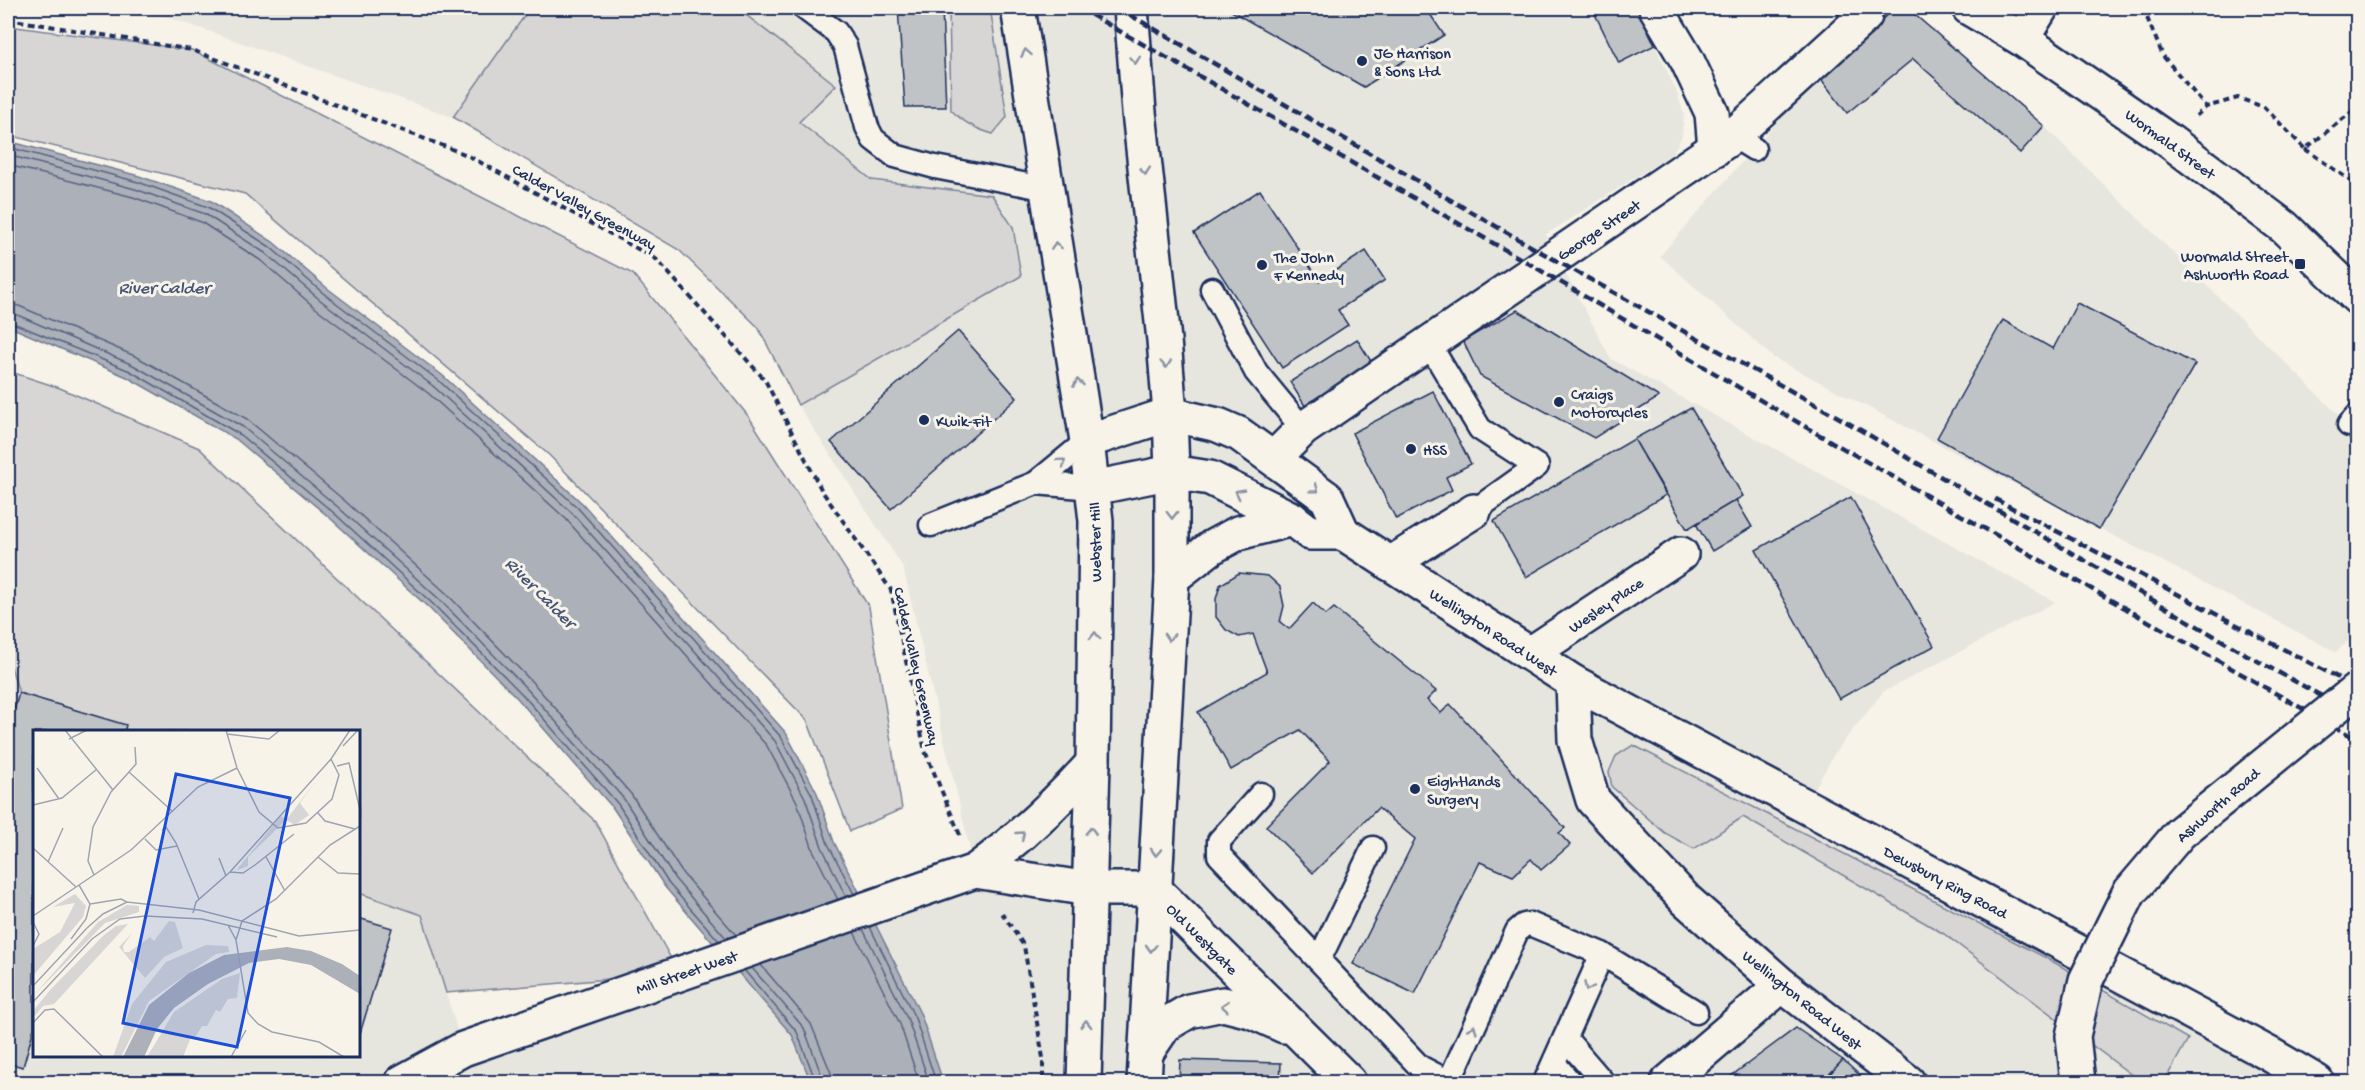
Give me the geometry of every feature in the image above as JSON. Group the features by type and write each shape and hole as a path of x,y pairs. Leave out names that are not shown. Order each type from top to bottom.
{"main road":[{"name":"Webster Hill","path":"1018,8 1087,441 1096,521 1093,763 1084,1083"},
{"path":"1131,8 1139,112 1164,340 1172,472 1172,578 1145,1068"},
{"path":"1656,8 1687,60 1713,113 1734,144"},
{"name":"George Street","path":"1304,429 1734,144 1865,16 1855,8"},
{"name":"Wormald Street","path":"1969,8 2022,39 2168,140 2284,227 2358,298"},
{"path":"2022,39 2041,8"},
{"path":"1087,441 1170,414 1218,425 1239,434 1327,498 1343,533 1310,533 1292,519 1210,478 1172,472 1093,488"},
{"path":"1274,458 1304,429"},
{"path":"1390,564 1474,510"},
{"path":"1172,578 1212,547 1238,533 1292,519"},
{"name":"Wellington Road West","path":"1343,533 1573,682 1575,740 1593,800 1686,900 1782,985 1908,1083"},
{"name":"Wesley Place","path":"1530,654 1681,554"},
{"name":"Dewsbury Ring Road","path":"1573,682 2271,1055 2317,1083"},
{"name":"Ashworth Road","path":"2078,1083 2073,1036 2086,980 2129,893 2180,833 2358,688"},
{"name":"Mill Street West","path":"402,1083 464,1050 975,871 1009,846 1054,806 1093,763"},
{"name":"Mill Street West","path":"975,871 1089,889"},
{"name":"Old Westgate","path":"1089,889 1154,889 1349,1083"},
{"path":"1668,1083 1782,985"},
{"name":"Old Westgate","path":"1145,1068 1165,1025 1189,1011 1223,1004 1251,1011 1299,1033"}],"lane":[{"path":"804,8 836,32 845,46 867,127 873,139 895,156 935,167 1048,189"},
{"path":"1212,289 1256,372 1304,429"},
{"path":"1429,344 1480,429 1537,466 1474,510"},
{"path":"931,525 1036,483 1087,441"},
{"path":"1036,483 1093,488"},
{"path":"1261,794 1219,840 1219,855 1420,1067 1449,1083 1517,931 1524,925 1530,924 1602,954 1696,1012"},
{"path":"1319,960 1373,848"},
{"path":"1570,1083 1550,1073 1602,954"},
{"path":"1565,1038 1603,1083"}],"path":[{"path":"2143,8 2163,56 2206,107 2238,98 2264,107 2305,149 2358,186"},
{"name":"Calder Valley Greenway","path":"8,20 192,50 467,155 656,259 765,380 822,491 891,590 925,751 975,871 1024,946 1043,1058 1043,1083"},
{"path":"2305,149 2358,107"}],"shaded area":[{"path":"114,8 530,8 453,117 168,17"},
{"path":"530,8 737,8 836,85 799,122 872,180 992,195 1013,227 1021,276 798,405 758,327 679,250 453,117"},
{"path":"737,8 1637,8 1676,90 1684,114 1682,136 1672,154 1545,235 1611,359 2055,602 1883,692 1836,751 1797,820 2282,1082 8,1082 8,657 19,693 126,725 126,730 33,730 33,1057 360,1057 360,893 422,915 463,1049 975,870 903,567 798,405 1020,276 992,195 872,180 799,121 835,84"},
{"path":"949,8 980,8 991,14 1007,117 993,134 970,125 951,110"},
{"path":"1895,8 1907,8 2044,126 2357,433 2357,633 2336,652 1774,358 1660,256 1818,75"},
{"path":"8,26 192,50 633,274 749,417 869,607 902,809 850,831 807,720 549,455 245,194 8,135"},
{"path":"8,371 60,388 199,448 595,821 679,973 446,993 422,915 360,893 360,730 126,730 125,725 19,693 8,657"},
{"path":"1633,745 2050,960 2188,1039 2164,1082 2141,1082 1944,934 1743,817 1694,849 1665,833 1612,787 1609,772 1616,756"}],"water":[{"name":"River Calder","path":"8,141 139,176 211,201 273,242 327,288 442,375 582,503 786,733 817,793 834,842 921,1015 943,1082 811,1082 792,1035 665,887 613,808 518,699 430,609 330,518 236,439 127,377 8,326"}],"building":[{"path":"898,8 942,8 946,107 905,107"},
{"name":"JG Harrison & Sons Ltd","path":"1226,8 1426,8 1444,35 1364,87"},
{"path":"1592,8 1637,8 1655,45 1619,63"},
{"path":"1895,8 1907,8 2044,126 2020,153 1913,59 1847,113 1818,75"},
{"name":"The John F Kennedy","path":"1260,190 1319,281 1366,251 1385,280 1338,310 1348,325 1282,368 1194,233"},
{"path":"2077,303 2195,364 2099,529 1937,438 2003,320 2053,349"},
{"path":"1517,310 1659,397 1594,438 1480,376 1463,341"},
{"name":"Kwik-Fit","path":"958,331 1017,398 891,509 831,442"},
{"path":"1357,339 1374,366 1307,409 1290,382"},
{"name":"HSS","path":"1433,391 1471,464 1446,477 1452,490 1396,519 1352,433"},
{"path":"1691,408 1743,496 1687,529 1634,439"},
{"path":"1634,439 1666,495 1526,577 1494,521"},
{"path":"1851,497 1934,646 1839,699 1756,550"},
{"path":"1736,500 1752,527 1712,551 1696,524"},
{"name":"Eightlands Surgery","path":"1239,573 1268,576 1280,587 1284,606 1280,622 1289,629 1313,603 1326,615 1334,608 1436,691 1427,700 1441,713 1450,704 1565,828 1559,833 1570,845 1541,870 1531,859 1513,876 1480,862 1415,994 1353,964 1415,839 1378,808 1313,873 1266,826 1330,761 1300,730 1231,770 1198,712 1267,672 1253,634 1239,637 1226,630 1216,617 1216,599 1220,585"},
{"path":"19,693 126,725 125,730 33,730 33,1032 23,1067 8,1063 8,732"},
{"path":"360,919 392,928 360,1033"},
{"path":"1796,1028 1843,1060 1822,1082 1723,1082"},
{"path":"1180,1060 1281,1063 1280,1082 1179,1082"},
{"path":"1843,1060 1867,1082 1822,1082"}],"railway":[{"path":"1079,8 1523,260 1816,433 2358,740"},
{"path":"1118,8 1539,251 1838,417 2254,659 2358,716"},
{"path":"1995,499 2358,688"}],"place":[{"name":"JG Harrison & Sons Ltd","path":"1362,61"},
{"name":"Wormald Street Ashworth Road","path":"2300,264"},
{"name":"The John F Kennedy","path":"1262,265"},
{"name":"Craigs Motorcycles","path":"1559,402"},
{"name":"Kwik-Fit","path":"924,420"},
{"name":"HSS","path":"1411,449"},
{"name":"Eightlands Surgery","path":"1415,789"}]}
